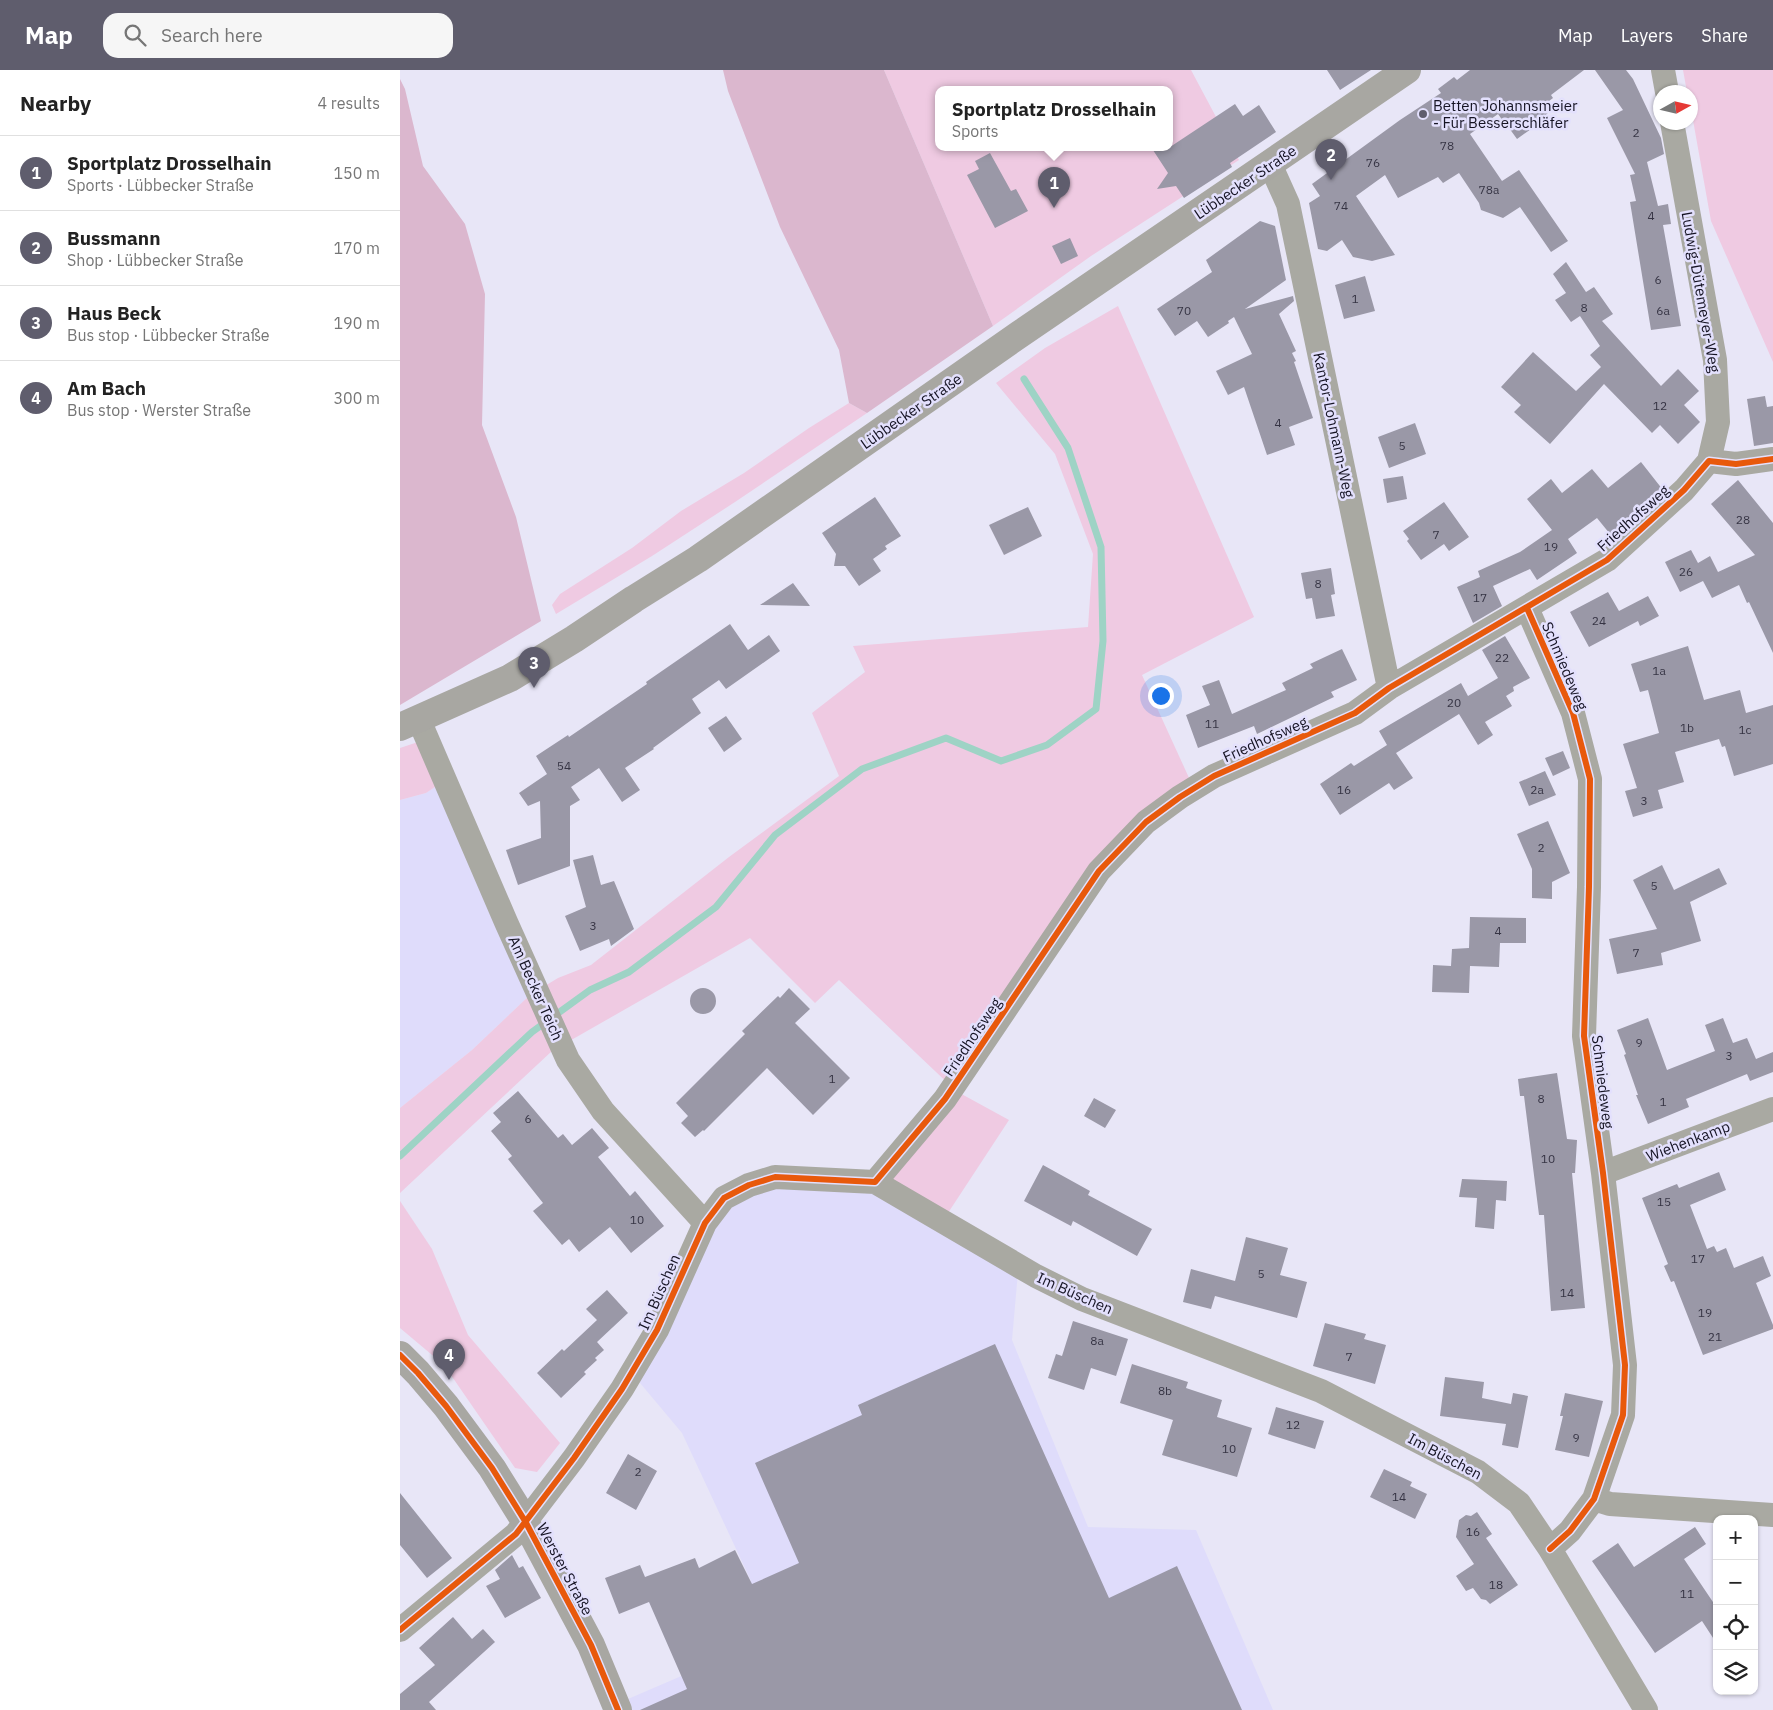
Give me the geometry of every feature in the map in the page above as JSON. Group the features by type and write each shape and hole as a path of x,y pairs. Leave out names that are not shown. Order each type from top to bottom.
{"main road":[{"name":"Lübbecker Straße","path":"410,723 510,678 698,559 1020,334 1270,164 1390,75"},
{"name":"Werster Straße","path":"400,1355 418,1373 452,1414 492,1468 525,1521 591,1645 618,1710"}],"street":[{"path":"1663,70 1666,85"},
{"name":"Ludwig-Dütemeyer-Weg","path":"1673,130 1715,360 1718,422 1709,461"},
{"name":"Kantor-Lohmann-Weg","path":"1270,164 1288,204 1389,688"},
{"path":"1709,461 1736,464 1773,460"},
{"name":"Friedhofsweg","path":"875,1182 945,1099 1099,871 1146,822 1180,797 1214,776 1355,713 1389,688 1607,560 1684,490 1709,461"},
{"name":"Schmiedeweg","path":"1527,608 1573,713 1590,779 1589,887 1584,1036 1603,1172 1625,1365 1623,1415 1594,1499 1570,1531 1550,1549"},
{"name":"Am Becker Teich","path":"410,723 506,922 568,1060 603,1111 705,1223"},
{"name":"Wiehenkamp","path":"1603,1172 1773,1108"},
{"name":"Im Büschen","path":"400,1630 516,1534 574,1458 622,1389 657,1330 705,1223 724,1198 749,1185 775,1177 875,1182 1036,1276 1082,1299 1321,1391 1478,1472 1519,1502 1550,1549 1646,1710"},
{"path":"1594,1499 1610,1504 1773,1515"}],"shaded area":[{"path":"723,70 884,70 993,326 867,413 849,403 839,350 780,227 728,91"},
{"path":"884,70 1191,70 1239,160 1091,256 993,326"},
{"path":"1683,70 1773,70 1773,362 1711,221 1695,130 1698,130 1698,85 1686,85"},
{"path":"400,79 405,89 423,166 465,224 485,294 482,425 516,517 541,621 400,705"},
{"path":"1118,306 1254,617 1142,675 1190,780 1165,796 956,1091 1009,1120 946,1216 880,1180 955,1090 839,980 815,1003 750,938 552,1051 400,1193 400,1108 472,1050 530,995 558,978 591,965 729,857 839,776 812,713 865,672 853,646 1088,627 1093,554 1055,454 996,383 1045,348"},
{"path":"849,403 867,413 652,556 556,614 552,605 560,594 632,548 681,511 744,473"},
{"path":"418,742 438,785 426,793 400,800 400,748"},
{"path":"438,785 530,995 472,1050 400,1108 400,800 426,793"},
{"path":"880,1180 1018,1272 1012,1340 1088,1527 1196,1530 1273,1710 616,1710 614,1705 714,1662 686,1604 751,1581 682,1433 630,1371 718,1193"},
{"path":"400,1201 432,1249 468,1335 560,1443 537,1472 515,1468 444,1365 400,1328"}],"building":[{"path":"1327,70 1371,70 1340,90"},
{"path":"1470,70 1584,70 1551,95 1553,98 1545,104 1550,112 1546,114 1548,117 1517,139 1498,114 1470,134 1502,181 1519,170 1568,241 1551,252 1520,207 1503,218 1481,210 1479,203 1459,173 1443,183 1438,177 1398,198 1385,175 1356,196 1395,255 1372,261 1353,257 1342,240 1327,251 1318,249 1309,203 1320,196 1312,184 1400,120 1441,93 1438,89 1454,77 1457,80"},
{"path":"1595,70 1626,70 1633,79 1653,121 1653,130 1657,130 1661,138 1664,154 1647,162 1658,206 1668,204 1671,224 1663,225 1681,326 1651,330 1630,202 1636,201 1630,175 1635,174 1607,118 1623,110"},
{"path":"1235,104 1243,116 1259,105 1276,132 1230,163 1232,167 1184,198 1176,186 1157,189 1168,173 1154,151 1173,151 1173,145"},
{"path":"990,153 1011,191 1016,189 1028,211 995,228 967,175 979,169 975,161"},
{"path":"1260,221 1275,226 1286,280 1245,309 1293,296 1294,301 1279,314 1296,351 1292,353 1296,361 1294,362 1313,418 1289,427 1295,445 1267,455 1244,387 1228,395 1216,371 1252,354 1234,317 1228,321 1229,323 1208,337 1197,321 1175,336 1157,309 1212,272 1206,260"},
{"path":"1070,238 1078,256 1061,264 1052,246"},
{"path":"1566,262 1586,292 1594,287 1613,314 1602,321 1661,386 1678,369 1699,391 1684,405 1700,422 1678,444 1660,425 1652,433 1604,384 1550,444 1514,412 1521,405 1501,387 1533,352 1576,391 1601,367 1590,355 1600,346 1580,316 1571,322 1555,300 1566,293 1553,274"},
{"path":"1365,276 1375,311 1344,319 1335,285"},
{"path":"1765,396 1767,407 1773,406 1773,443 1754,446 1747,399"},
{"path":"1415,423 1426,454 1389,468 1378,437"},
{"path":"1641,462 1663,490 1610,534 1597,518 1568,539 1577,553 1537,580 1530,569 1493,586 1502,606 1473,623 1457,587 1480,577 1478,571 1520,552 1552,530 1527,499 1551,479 1562,493 1592,469 1608,488"},
{"path":"1403,476 1407,499 1387,503 1383,479"},
{"path":"1738,480 1773,523 1773,653 1739,585 1712,598 1703,581 1680,592 1665,562 1691,550 1698,563 1710,556 1718,572 1755,555 1711,504"},
{"path":"875,497 901,536 885,546 887,549 873,559 881,571 859,586 845,566 834,566 836,554 822,533"},
{"path":"1444,502 1469,537 1449,551 1444,544 1421,560 1407,541 1409,539 1403,531"},
{"path":"1028,507 1042,536 1004,555 989,525"},
{"path":"1331,568 1335,594 1331,595 1335,616 1316,619 1312,598 1306,599 1301,573"},
{"path":"793,583 810,606 760,605"},
{"path":"1608,592 1619,611 1648,596 1659,616 1640,626 1638,621 1589,647 1570,612"},
{"path":"730,624 748,650 769,635 780,651 726,689 719,680 692,699 701,713 654,749 625,768 640,790 622,802 599,768 571,787 580,800 570,806 570,866 518,885 506,850 541,838 540,801 528,806 519,793 547,774 536,756 568,735 569,737 647,684 646,682"},
{"path":"1505,636 1530,678 1513,687 1514,691 1506,696 1512,706 1485,722 1493,735 1478,745 1459,714 1396,753 1413,778 1394,790 1389,783 1340,815 1320,784 1351,763 1354,766 1387,745 1379,731 1461,683 1468,696 1498,678 1482,650"},
{"path":"1688,646 1704,700 1740,690 1746,713 1773,705 1773,764 1734,776 1725,746 1722,747 1719,739 1675,752 1684,782 1658,790 1663,808 1633,817 1625,791 1637,788 1623,744 1659,733 1648,690 1640,692 1631,664"},
{"path":"1342,649 1357,680 1331,692 1334,697 1257,734 1254,726 1198,748 1186,715 1210,705 1202,686 1219,680 1232,714 1286,690 1282,683 1313,668 1310,664"},
{"path":"726,716 742,739 724,752 708,728"},
{"path":"1563,751 1570,768 1553,776 1545,758"},
{"path":"1545,771 1556,795 1529,806 1519,782"},
{"path":"1548,821 1570,873 1552,882 1552,899 1532,898 1532,869 1517,834"},
{"path":"593,855 601,885 614,881 634,929 611,946 609,939 580,951 565,916 586,907 573,860"},
{"path":"1662,865 1674,890 1719,868 1727,884 1690,902 1701,941 1661,953 1663,965 1617,974 1609,939 1657,929 1633,880"},
{"path":"1470,917 1526,918 1526,943 1500,943 1499,967 1470,966 1469,993 1432,992 1433,965 1451,966 1452,949 1469,948"},
{"path":"703,988 712,992 716,1001 712,1010 703,1014 694,1010 690,1001 694,992"},
{"path":"789,988 810,1009 795,1023 850,1078 813,1115 767,1068 704,1131 695,1137 681,1123 688,1116 676,1103 745,1034 742,1031 778,996 780,998"},
{"path":"1648,1018 1667,1070 1715,1051 1705,1025 1723,1018 1733,1043 1747,1038 1756,1059 1773,1052 1773,1072 1750,1081 1747,1074 1686,1099 1689,1107 1648,1124 1636,1095 1638,1095 1617,1030"},
{"path":"1557,1073 1567,1139 1577,1140 1575,1173 1572,1173 1585,1308 1551,1311 1544,1215 1539,1215 1524,1096 1520,1096 1518,1079"},
{"path":"518,1091 558,1138 563,1134 572,1145 592,1128 609,1148 598,1157 630,1196 635,1191 664,1226 631,1253 610,1227 579,1252 569,1239 562,1245 533,1211 543,1203 508,1159 512,1156 491,1131 501,1122 493,1113"},
{"path":"1094,1098 1116,1110 1105,1128 1084,1116"},
{"path":"1043,1165 1090,1191 1088,1195 1152,1229 1137,1256 1073,1221 1071,1226 1024,1201"},
{"path":"1719,1172 1726,1190 1690,1205 1707,1249 1714,1246 1717,1252 1726,1248 1734,1268 1763,1256 1771,1276 1756,1283 1773,1329 1703,1355 1674,1281 1671,1282 1664,1266 1668,1264 1642,1198 1677,1184 1679,1188"},
{"path":"1462,1179 1507,1181 1506,1201 1496,1200 1494,1229 1475,1227 1477,1198 1459,1197"},
{"path":"1246,1237 1288,1248 1280,1275 1307,1282 1297,1318 1215,1296 1211,1309 1183,1302 1191,1269 1235,1281"},
{"path":"607,1290 628,1313 597,1342 604,1350 595,1358 597,1360 584,1372 586,1374 561,1398 537,1373 597,1320 586,1309"},
{"path":"1073,1321 1128,1339 1116,1376 1091,1368 1084,1390 1048,1378 1056,1354 1062,1356"},
{"path":"1325,1323 1366,1334 1364,1339 1386,1345 1375,1384 1313,1366"},
{"path":"995,1344 1109,1598 1177,1566 1242,1710 640,1710 687,1689 649,1602 619,1614 605,1578 640,1565 645,1577 695,1558 699,1568 735,1550 752,1584 799,1563 755,1463 862,1415 858,1405"},
{"path":"1132,1364 1188,1382 1186,1388 1222,1400 1217,1417 1252,1428 1237,1477 1162,1455 1173,1420 1120,1403"},
{"path":"1445,1377 1484,1382 1482,1398 1511,1404 1513,1393 1528,1396 1518,1448 1502,1445 1506,1424 1440,1416"},
{"path":"1565,1393 1603,1401 1589,1457 1555,1450 1563,1416 1560,1416"},
{"path":"1276,1407 1324,1421 1315,1449 1268,1434"},
{"path":"628,1454 657,1471 636,1510 606,1493"},
{"path":"1384,1469 1412,1482 1410,1486 1427,1494 1415,1519 1370,1497"},
{"path":"400,1493 452,1558 427,1578 400,1545"},
{"path":"1477,1512 1492,1534 1486,1538 1518,1585 1490,1604 1486,1600 1481,1599 1473,1588 1466,1591 1456,1576 1474,1564 1456,1537 1459,1520 1466,1515 1471,1516"},
{"path":"1695,1527 1706,1544 1684,1559 1713,1602 1713,1638 1702,1621 1655,1653 1592,1561 1618,1543 1634,1567"},
{"path":"512,1555 519,1568 523,1566 541,1598 505,1618 486,1586 500,1579 495,1570"},
{"path":"453,1617 472,1639 483,1629 495,1642 429,1702 436,1710 400,1710 400,1694 435,1665 419,1648"}],"waterway":[{"path":"400,1156 532,1032 590,990 629,972 716,907 775,835 862,769 946,738 1001,761 1047,745 1096,709 1103,641 1101,547 1068,448 1024,379"}],"cycle path":[{"path":"400,1630 516,1534 574,1458 622,1389 657,1330 705,1223 724,1198 749,1185 775,1177 875,1182 945,1099 1099,871 1146,822 1180,797 1214,776 1355,713 1389,688 1607,560 1684,490 1709,461 1736,464 1773,459"},
{"path":"1527,608 1573,713 1590,779 1589,887 1584,1036 1603,1173 1625,1365 1623,1415 1594,1499 1570,1531 1550,1549"},
{"path":"400,1355 446,1406 492,1468 525,1521 591,1645 618,1710"}],"place":[{"name":"Betten Johannsmeier - Für Besserschläfer","path":"1423,114"},
{"name":"Bussmann","path":"1331,180"},
{"name":"Sportplatz Drosselhain","path":"1054,208"},
{"name":"Haus Beck","path":"534,688"},
{"name":"Am Bach","path":"449,1380"}]}
